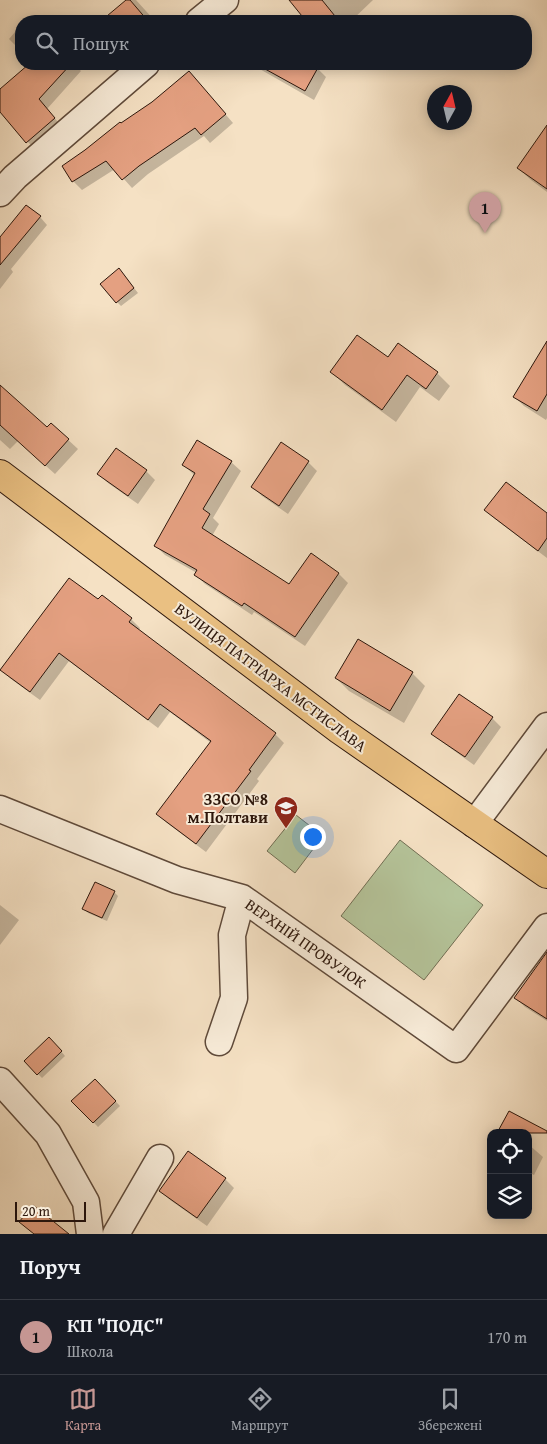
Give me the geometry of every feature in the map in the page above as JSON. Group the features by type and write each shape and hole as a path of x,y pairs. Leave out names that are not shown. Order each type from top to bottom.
{"main road":[{"name":"ВУЛИЦЯ ПАТРІАРХА МСТИСЛАВА","path":"0,474 340,730 547,874"}],"street":[{"path":"206,15 225,0"},
{"path":"0,193 37,158 139,70"},
{"path":"474,824 547,726"},
{"name":"ВЕРХНІЙ ПРОВУЛОК","path":"0,809 177,880 242,898 456,1049 547,927"},
{"path":"219,1042 234,998 232,935 242,898"},
{"path":"0,1081 48,1134 86,1202 90,1234"},
{"path":"116,1234 160,1158"}],"green space":[{"path":"296,815 323,836 295,873 267,851"},
{"path":"400,840 483,905 424,980 341,916"}],"building":[{"path":"126,0 130,0 143,15 108,15"},
{"path":"289,0 322,0 334,15 301,15"},
{"path":"22,70 66,70 39,99 55,118 26,143 0,112 0,89"},
{"path":"267,70 317,70 305,91"},
{"path":"189,71 226,114 201,135 195,128 139,166 122,180 106,161 72,182 62,166 120,122 152,102"},
{"path":"547,125 547,189 517,168"},
{"path":"26,205 41,216 0,265 0,237"},
{"path":"119,268 134,288 116,303 100,284"},
{"path":"357,335 388,357 398,343 438,372 426,389 407,375 382,410 330,372"},
{"path":"547,341 547,394 537,411 513,397"},
{"path":"0,385 47,427 51,423 69,439 45,466 0,425"},
{"path":"197,440 232,461 203,509 210,514 202,528 289,584 311,553 339,573 295,637 244,603 242,606 194,575 197,570 154,546 195,473 182,465"},
{"path":"281,442 309,461 279,506 251,487"},
{"path":"116,448 147,470 128,496 97,474"},
{"path":"506,482 547,513 547,538 538,551 484,510"},
{"path":"69,578 98,599 102,595 132,618 129,622 276,733 249,770 251,771 196,844 156,814 211,741 160,704 148,720 59,653 30,692 0,670"},
{"path":"358,639 413,672 390,711 335,678"},
{"path":"459,694 493,717 465,757 431,734"},
{"path":"95,882 115,891 102,918 82,909"},
{"path":"547,952 547,1019 514,998"},
{"path":"49,1037 62,1051 37,1075 24,1061"},
{"path":"95,1079 116,1101 93,1123 71,1101"},
{"path":"509,1111 547,1131 547,1133 532,1133 532,1129 499,1129"},
{"path":"188,1151 226,1178 197,1218 159,1191"},
{"path":"33,1205 69,1234 34,1234 19,1222"}],"place":[{"name":"КП \"ПОДС\"","path":"485,233"},
{"name":"ЗЗСО №8 м.Полтави","path":"286,829"}]}
